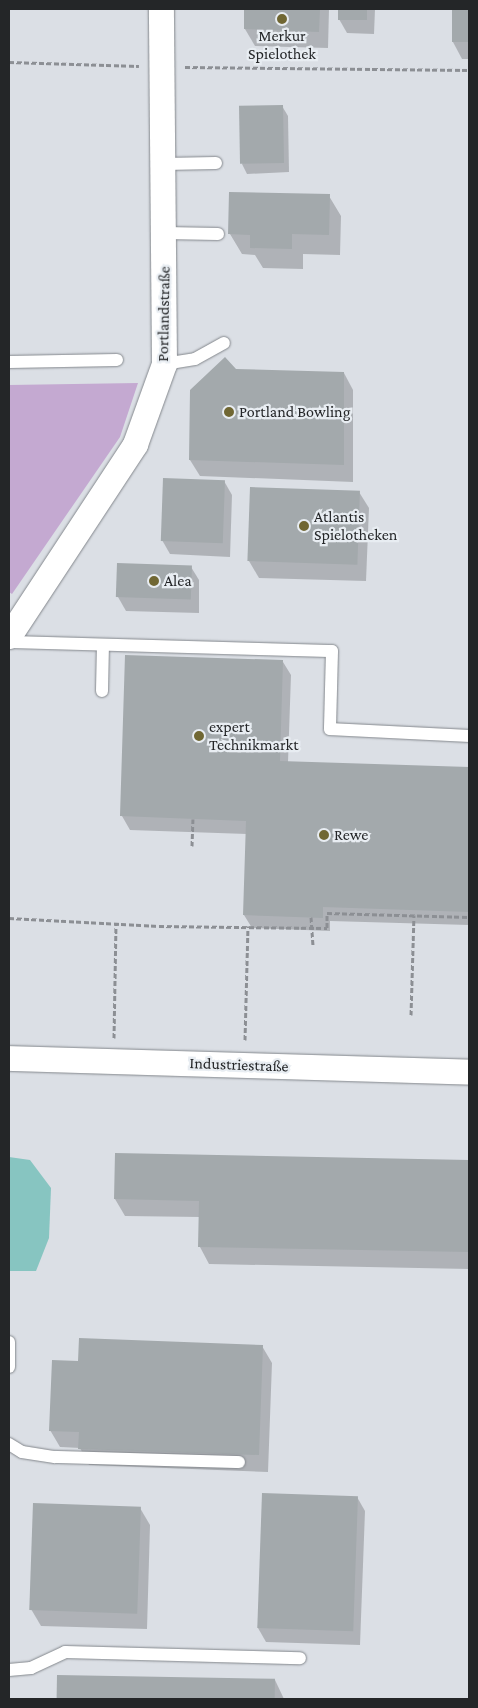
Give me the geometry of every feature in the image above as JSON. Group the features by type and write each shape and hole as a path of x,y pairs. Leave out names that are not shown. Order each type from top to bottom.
{"street":[{"name":"Portlandstraße","path":"9,636 135,444 164,364 165,233 161,9"},
{"name":"Industriestraße","path":"9,1058 469,1072"}],"lane":[{"path":"164,164 216,163"},
{"path":"165,233 218,234"},
{"path":"164,364 195,359 224,343"},
{"path":"9,362 117,360"},
{"path":"9,642 332,651 330,729 469,736"},
{"path":"102,691 103,645"},
{"path":"9,1342 9,1367"},
{"path":"9,1444 22,1452 55,1457 239,1462"},
{"path":"9,1670 31,1668 65,1652 300,1658"}],"path":[{"path":"9,62 469,70"},
{"path":"192,846 193,819"},
{"path":"9,918 116,923 327,928 327,912 469,917"},
{"path":"411,1015 414,915"},
{"path":"311,917 313,946"},
{"path":"114,1060 116,923"},
{"path":"245,1066 248,926"}],"shaded area":[{"path":"138,383 120,437 12,594 9,592 9,385"},
{"path":"9,1157 30,1160 51,1188 49,1238 36,1271 9,1271"}],"building":[{"name":"Merkur Spielothek","path":"244,9 320,9 319,32 244,29"},
{"path":"338,9 367,9 367,20 338,20"},
{"path":"452,9 469,9 469,42 452,42"},
{"path":"283,105 284,163 240,164 239,106"},
{"path":"229,192 330,194 329,235 292,234 292,249 250,248 250,235 228,234"},
{"path":"225,357 236,369 344,372 344,465 189,460 190,390"},
{"path":"163,478 225,480 223,543 161,541"},
{"name":"Atlantis Spielotheken","path":"250,487 360,491 357,565 247,561"},
{"name":"Alea","path":"117,563 192,566 191,600 116,597"},
{"path":"125,655 283,660 280,761 469,767 469,912 323,907 323,918 243,915 246,821 120,816"},
{"path":"115,1153 469,1160 469,1252 198,1247 199,1201 114,1199"},
{"path":"79,1338 263,1345 259,1455 78,1449 79,1432 49,1431 52,1360 78,1361"},
{"path":"262,1493 358,1496 353,1631 257,1628"},
{"path":"33,1503 141,1507 137,1614 29,1610"},
{"path":"57,1675 275,1679 275,1699 57,1699"}],"place":[{"name":"Merkur Spielothek","path":"282,19"},
{"name":"Portland Bowling","path":"229,412"},
{"name":"Atlantis Spielotheken","path":"304,526"},
{"name":"Alea","path":"154,581"},
{"name":"expert Technikmarkt","path":"199,736"},
{"name":"Rewe","path":"324,835"}]}
